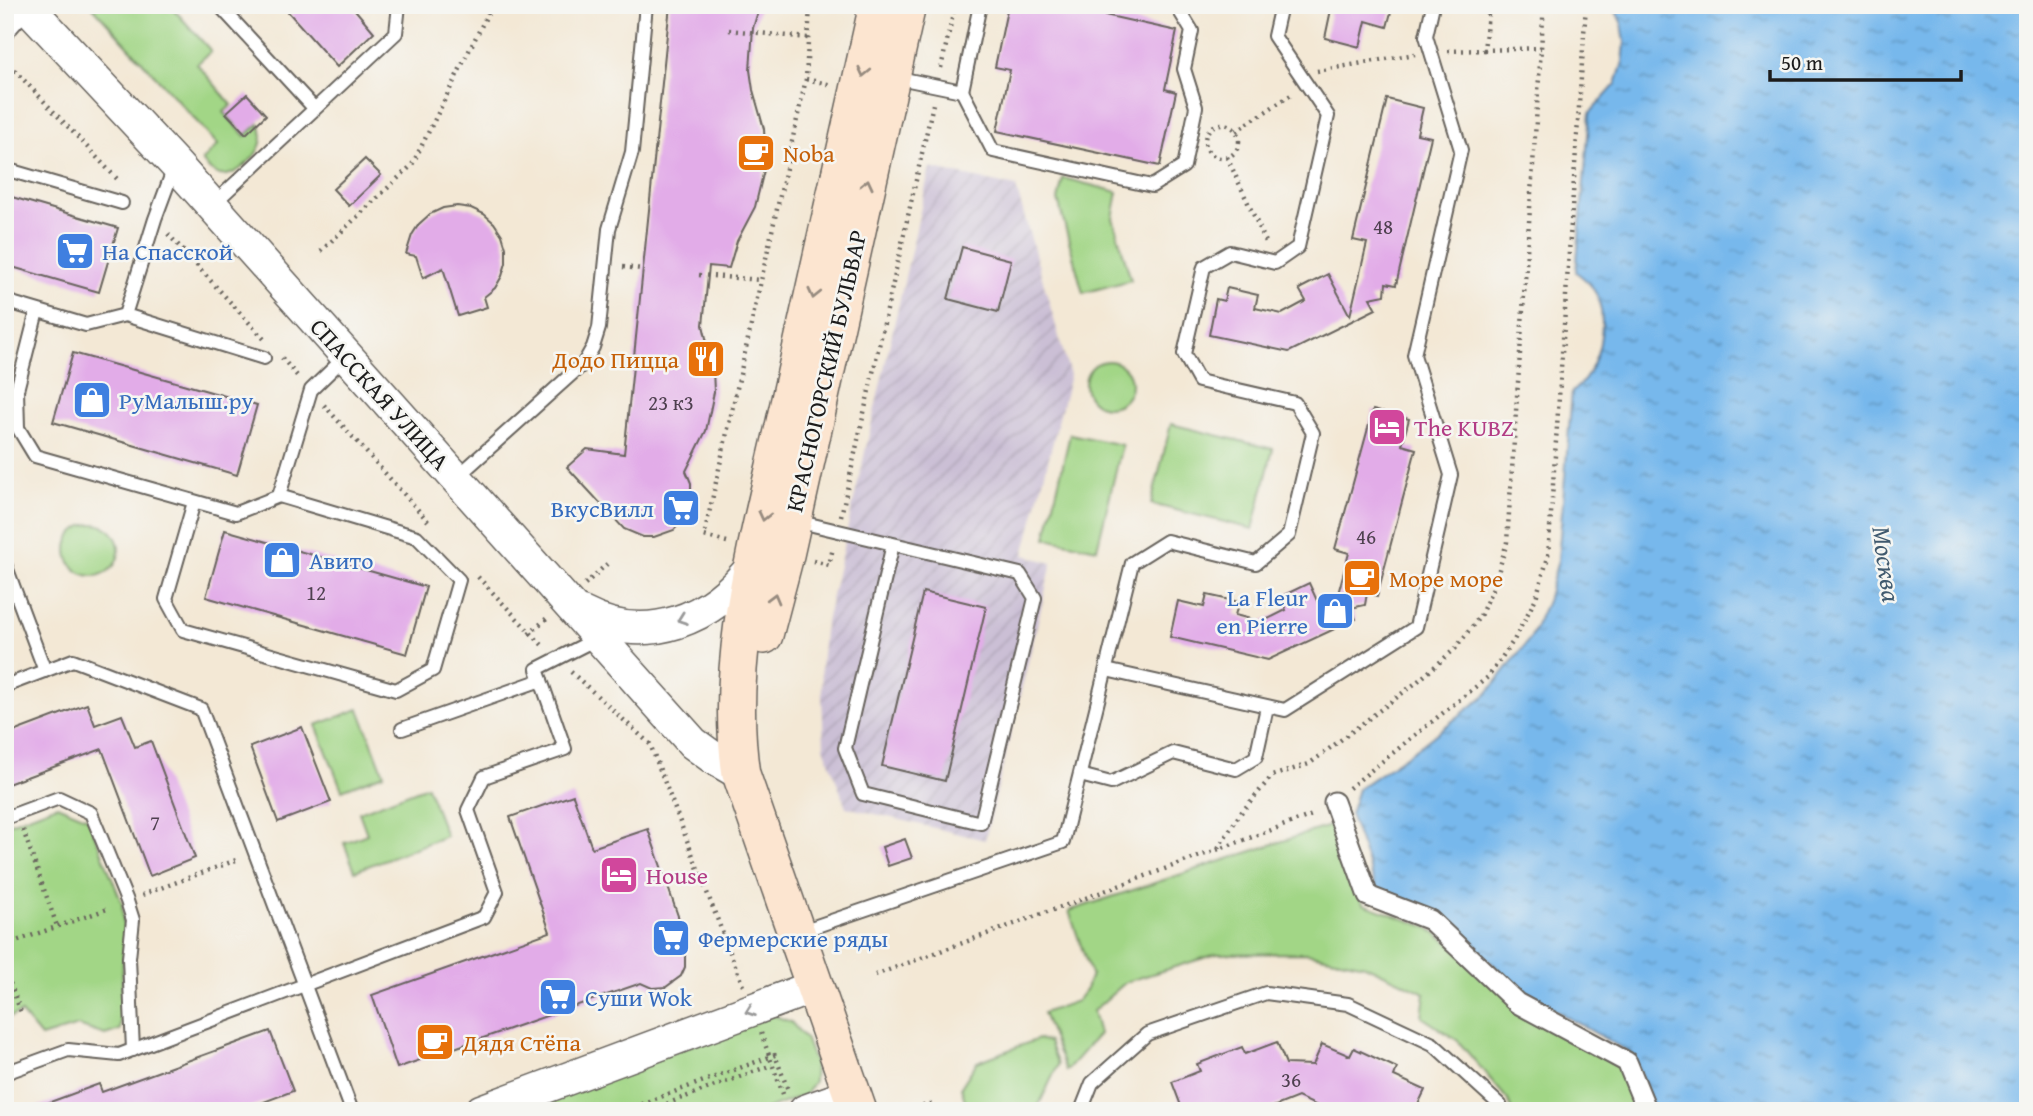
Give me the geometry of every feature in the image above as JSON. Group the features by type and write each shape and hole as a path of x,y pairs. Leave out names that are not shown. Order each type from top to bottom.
{"main road":[{"name":"КРАСНОГОРСКИЙ БУЛЬВАР","path":"855,1102 741,774 737,734 741,553 878,5"},
{"name":"КРАСНОГОРСКИЙ БУЛЬВАР","path":"737,734 793,520 908,5"}],"street":[{"name":"СПАССКАЯ УЛИЦА","path":"28,7 175,164 345,356 571,602 693,743 741,774"},
{"path":"571,602 600,622 624,629 656,628 703,611 739,585 741,553"},
{"path":"1334,802 1368,895 1430,920 1517,1003 1627,1062 1647,1111"},
{"path":"481,1111 813,987"},
{"path":"798,1105 855,1102"}],"lane":[{"path":"219,5 314,108"},
{"path":"211,206 396,33 399,5"},
{"path":"456,478 584,363 593,347 600,328 609,229 632,152 646,5"},
{"path":"980,5 962,92 993,151 1152,186 1184,166 1196,107 1184,69 1192,31 1176,5"},
{"path":"796,933 1063,842 1132,563 1167,541 1256,562 1289,535 1313,433 1296,403 1199,381 1184,354 1204,267 1230,252 1275,263 1298,247 1328,116 1273,36 1280,5"},
{"path":"1106,670 1285,710 1416,627 1451,475 1414,355 1461,150 1426,36 1433,5"},
{"path":"5,35 28,7"},
{"path":"891,76 962,92"},
{"path":"125,315 175,164"},
{"path":"5,169 122,203"},
{"path":"5,301 86,325 125,315 269,354"},
{"path":"37,311 17,390 18,428 34,456 236,513 279,496 417,537 459,580 433,670 396,691 183,629 166,598 194,502"},
{"path":"279,496 311,390 345,356"},
{"path":"793,520 1020,574 1035,598 981,822 863,794 845,748 893,544"},
{"path":"5,564 45,671"},
{"path":"5,1073 68,1050 119,1055 484,917 497,892 468,810 484,777 565,749 537,669 600,637"},
{"path":"5,686 73,660 201,709 352,1111"},
{"path":"402,729 541,680"},
{"path":"1080,775 1111,783 1173,753 1236,769 1256,757 1267,706"},
{"path":"5,818 59,798 91,813 132,920 129,958 133,1050"},
{"path":"1082,1111 1092,1083 1147,1034 1266,993 1348,1004 1433,1044 1500,1105 1502,1111"}],"path":[{"path":"466,5 470,10"},
{"path":"321,251 412,164 492,5"},
{"path":"741,553 704,536 806,79 810,5"},
{"path":"802,558 829,565 956,5"},
{"path":"875,975 1320,812 1488,677 1514,640 1536,598 1548,557 1586,5"},
{"path":"729,30 808,38"},
{"path":"1484,50 1541,48"},
{"path":"5,60 265,340"},
{"path":"806,79 834,86"},
{"path":"1236,131 1306,85"},
{"path":"1216,124 1223,124 1236,131 1238,146 1227,157 1220,158 1207,150 1205,135 1216,124"},
{"path":"1227,157 1275,263"},
{"path":"699,275 761,281"},
{"path":"269,354 311,390 429,522"},
{"path":"529,634 571,602 607,564"},
{"path":"475,573 529,634 650,744 735,963"},
{"path":"19,819 57,926"},
{"path":"5,945 256,853"},
{"path":"5,970 21,1012"},
{"path":"622,1111 775,1055 798,1105"},
{"path":"647,1111 772,1065"},
{"path":"910,1111 928,1103 942,1111"},
{"path":"921,1111 926,1111"}],"shaded area":[{"path":"930,168 1016,187 1070,375 1024,555 1052,563 985,840 846,807 824,747 821,667 824,631"}],"green space":[{"path":"91,5 170,5 211,51 197,64 232,105 224,112 245,136 259,124 261,144 249,162 226,175 217,174 208,168 202,161 218,145"},
{"path":"1063,178 1118,192 1113,218 1131,280 1083,293 1058,200"},
{"path":"1108,361 1125,367 1131,384 1125,401 1108,407 1091,401 1085,384 1091,367"},
{"path":"1171,424 1273,449 1253,529 1151,504"},
{"path":"1070,434 1122,445 1097,549 1046,538"},
{"path":"93,524 112,531 119,550 112,569 93,576 74,569 67,550 74,531"},
{"path":"359,709 384,774 342,790 316,725"},
{"path":"427,786 446,836 355,871 344,843 367,834 359,812"},
{"path":"57,805 88,818 122,903 124,937 120,1030 105,1035 78,1026 41,1037 21,1013 5,1019 5,825"},
{"path":"1335,824 1363,904 1427,927 1623,1067 1640,1111 1512,1111 1508,1100 1458,1041 1422,1017 1425,993 1365,965 1306,953 1217,954 1126,982 1093,1011 1099,1034 1066,1071 1043,1013 1077,1001 1086,989 1091,975 1069,911"},
{"path":"773,1015 791,1022 805,1038 815,1064 814,1081 805,1095 762,1111 515,1111"},
{"path":"1038,1039 1049,1042 1058,1065 1036,1111 968,1111 961,1087 977,1062"}],"water":[{"name":"Москва","path":"1613,5 2028,5 2028,1111 1655,1111 1632,1054 1523,992 1434,910 1377,890 1350,814 1358,789 1423,744 1487,694 1531,637 1547,601 1558,560 1572,392 1592,367 1600,344 1602,320 1597,297 1590,285 1576,272 1590,113 1616,84 1623,62 1625,43 1622,24"}],"building":[{"path":"282,5 351,5 374,32 337,67"},
{"path":"670,5 760,5 753,28 750,70 764,129 764,170 755,207 737,241 729,268 709,266 703,325 713,369 714,392 706,431 686,471 691,483 688,514 674,530 654,537 643,537 624,529 567,467 587,449 624,454"},
{"path":"1008,5 1060,5 1177,31 1165,89 1176,92 1160,166 997,131 1010,70 995,67"},
{"path":"1332,5 1393,5 1387,27 1366,21 1360,47 1325,38"},
{"path":"247,94 266,115 246,134 226,113"},
{"path":"1387,99 1423,108 1417,134 1431,137 1396,285 1386,283 1385,295 1370,298 1376,309 1289,352 1209,335 1216,299 1224,301 1227,288 1258,295 1255,308 1282,314 1306,301 1299,289 1328,274 1350,316 1367,243 1353,240"},
{"path":"365,159 381,175 349,206 333,189"},
{"path":"5,195 118,228 99,292 5,265"},
{"path":"457,206 484,214 502,235 506,248 506,263 502,276 495,288 484,297 487,307 458,316 443,268 423,278 416,256 406,254 419,224 430,214"},
{"path":"962,247 1011,260 998,312 948,299"},
{"path":"73,353 257,405 237,475 53,422"},
{"path":"1373,410 1409,419 1402,445 1416,449 1377,596 1367,593 1365,605 1351,608 1356,619 1268,660 1170,637 1178,601 1204,607 1207,595 1239,602 1235,615 1262,622 1286,610 1280,597 1309,583 1329,627 1349,553 1335,549"},
{"path":"225,530 426,587 407,654 206,597"},
{"path":"923,592 986,607 945,781 882,766"},
{"path":"87,704 95,725 122,715 135,747 151,741 195,858 150,876 102,749 5,785 5,735"},
{"path":"302,727 331,802 278,822 250,747"},
{"path":"573,795 592,848 648,829 688,945 685,947 685,967 681,976 666,987 652,988 641,983 397,1068 372,995 550,932 510,817"},
{"path":"905,839 912,858 888,866 882,847"},
{"path":"270,1031 293,1091 240,1111 34,1111 34,1108 99,1084 102,1092"},
{"path":"1277,1042 1286,1064 1313,1065 1322,1044 1350,1056 1354,1048 1397,1068 1394,1076 1425,1090 1415,1111 1328,1111 1298,1097 1263,1111 1183,1111 1172,1082 1200,1071 1197,1064 1242,1047 1245,1054"}],"place":[{"name":"Noba","path":"756,153"},
{"name":"На Спасской","path":"75,251"},
{"name":"Додо Пицца","path":"706,359"},
{"name":"РуМалыш.ру","path":"92,400"},
{"name":"The KUBZ","path":"1387,427"},
{"name":"ВкусВилл","path":"681,508"},
{"name":"Авито","path":"282,560"},
{"name":"Море море","path":"1362,578"},
{"name":"La Fleur en Pierre","path":"1335,611"},
{"name":"House","path":"619,875"},
{"name":"Фермерские ряды","path":"671,938"},
{"name":"Суши Wok","path":"558,997"},
{"name":"Дядя Стёпа","path":"435,1042"}]}
